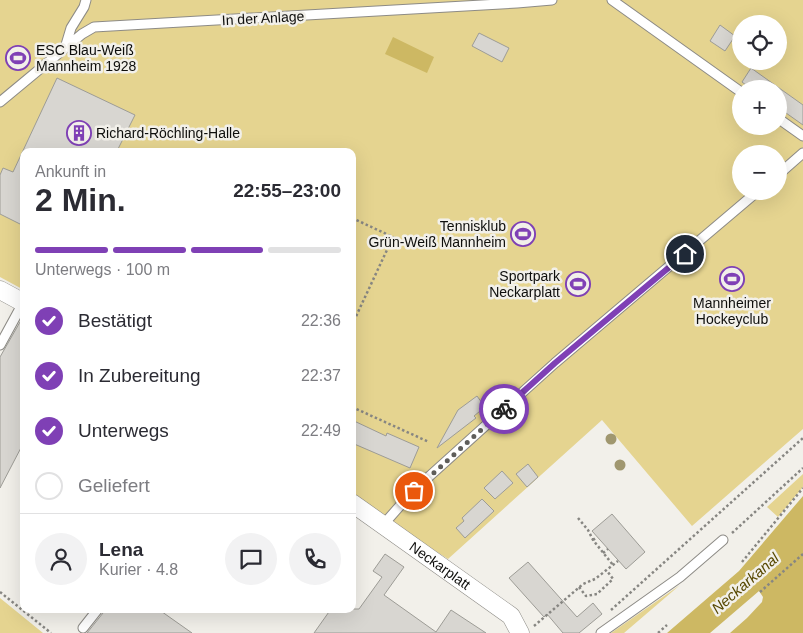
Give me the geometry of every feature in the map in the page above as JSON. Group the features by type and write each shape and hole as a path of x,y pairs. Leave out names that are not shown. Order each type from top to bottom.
{"street":[{"path":"0,290 20,301"},
{"name":"Neckarplatt","path":"356,506 511,616 526,630"}],"lane":[{"path":"65,48 71,28 84,7 86,0"},
{"name":"In der Anlage","path":"0,102 82,34 94,28 552,0"},
{"path":"612,0 732,86"},
{"path":"787,124 803,136"},
{"path":"787,167 803,153"},
{"path":"383,525 414,491 555,363 747,200"},
{"path":"0,345 20,308"},
{"path":"601,633 680,577 723,540"},
{"path":"84,628 95,613"}],"path":[{"path":"356,220 393,237 356,316"},
{"path":"356,409 428,442"},
{"path":"608,614 612,608 803,438"},
{"path":"723,540 803,468"},
{"path":"742,562 803,488"},
{"path":"578,518 613,566"},
{"path":"593,540 597,537"},
{"path":"603,553 608,549"},
{"path":"760,592 803,554"},
{"path":"526,630 578,587 595,580 618,561"},
{"path":"578,587 586,596 597,594 613,579 607,571"},
{"path":"0,592 20,608"},
{"path":"26,613 51,633"},
{"path":"658,633 667,625"}],"shaded area":[{"name":"Sportpark Neckarplatt","path":"0,0 803,0 803,429 692,526 602,420 448,559 412,536 356,495 356,148 20,148 20,288 0,277"},
{"path":"803,474 803,487 778,517 767,507"},
{"path":"680,585 624,633 611,633"},
{"path":"0,598 43,633 0,633"}],"water":[{"path":"393,37 434,57 427,73 385,54"},
{"name":"Neckarkanal","path":"803,496 803,633 730,633 762,602 763,597 759,591 710,633 667,633 739,571"}],"building":[{"path":"720,25 732,34 732,40 725,51 710,41"},
{"path":"479,33 509,48 502,62 472,46"},
{"path":"750,70 754,70 768,80 743,80"},
{"name":"Richard-Röchling-Halle","path":"57,78 135,115 118,148 24,148"},
{"path":"787,94 803,105 803,125 787,114"},
{"name":"Richard-Röchling-Halle","path":"20,157 20,224 0,214 0,175 3,168 13,172"},
{"path":"20,322 20,450 0,488 0,357"},
{"path":"477,396 485,407 474,416 476,418 437,448 458,410"},
{"path":"356,422 386,436 387,433 419,447 410,468 356,445"},
{"path":"528,464 538,477 527,487 516,474"},
{"path":"502,471 513,483 495,499 484,488"},
{"path":"482,499 494,511 465,538 456,528 464,521 462,518"},
{"path":"612,514 645,552 626,569 592,531"},
{"path":"385,554 404,567 384,595 436,632 451,610 486,633 314,633 328,613 356,613 356,609 359,609 382,577 373,571"},
{"path":"528,562 577,617 593,603 602,614 579,633 563,633 547,614 544,617 509,578"},
{"path":"103,613 164,613 192,633 87,633"}],"way so far":[{"path":"414,491 504,409"}],"place":[{"name":"ESC Blau-Weiß Mannheim 1928","path":"18,58"},
{"name":"Richard-Röchling-Halle","path":"79,133"},
{"name":"Tennisklub Grün-Weiß Mannheim","path":"523,234"},
{"name":"Mannheimer Hockeyclub","path":"732,279"},
{"name":"Sportpark Neckarplatt","path":"578,284"}],"route":[{"path":"504,409 555,363 685,254"}]}
